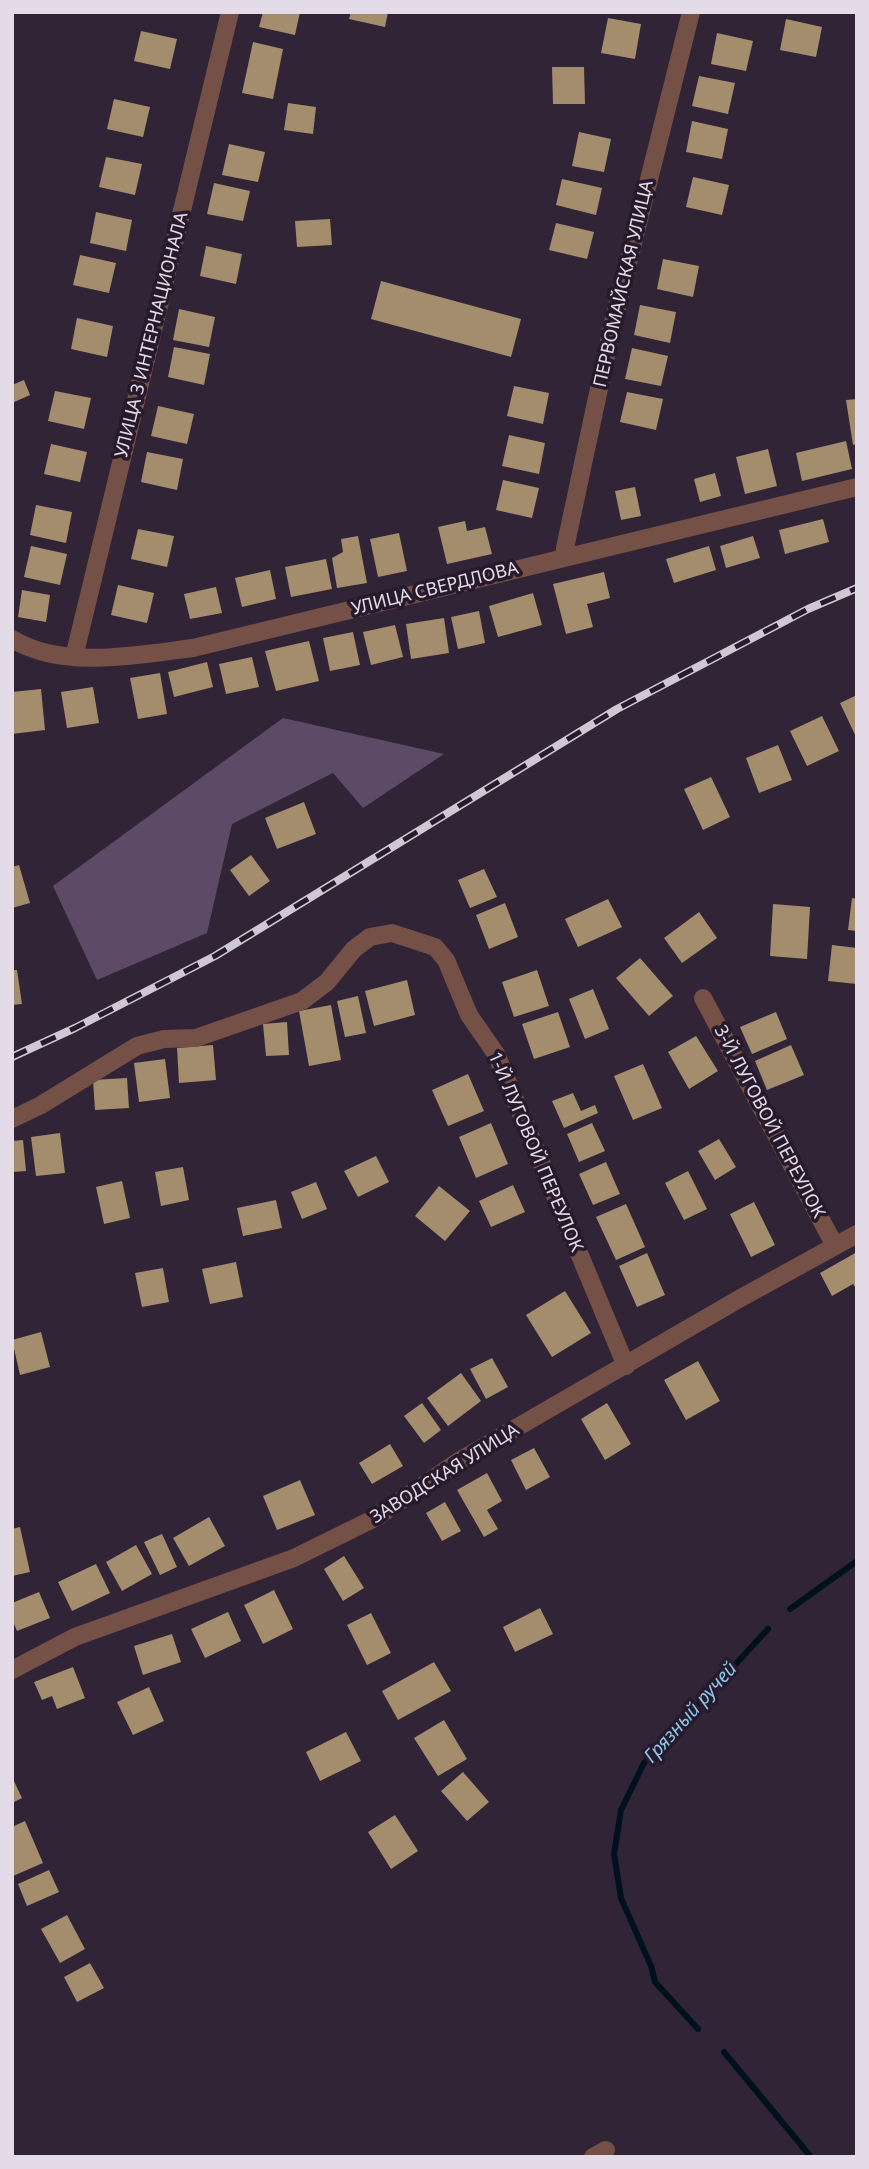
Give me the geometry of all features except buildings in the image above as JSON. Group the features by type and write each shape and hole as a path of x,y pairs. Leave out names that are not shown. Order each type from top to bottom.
{"street":[{"name":"УЛИЦА 3 ИНТЕРНАЦИОНАЛА","path":"74,657 230,12"},
{"name":"ПЕРВОМАЙСКАЯ УЛИЦА","path":"565,557 613,323 691,12"},
{"name":"УЛИЦА СВЕРДЛОВА","path":"12,639 49,655 74,657 134,656 193,648 857,487"},
{"name":"1-Й ЛУГОВОЙ ПЕРЕУЛОК","path":"12,1119 41,1105 137,1046 164,1039 197,1038 302,1002 327,982 354,949 370,937 392,933 435,947 446,960 469,1015 496,1054 626,1366"},
{"name":"3-Й ЛУГОВОЙ ПЕРЕУЛОК","path":"703,998 835,1246"},
{"name":"ЗАВОДСКАЯ УЛИЦА","path":"12,1671 75,1637 294,1559 375,1518 460,1461 857,1234"}],"shaded area":[{"path":"283,718 444,754 363,808 333,773 232,824 207,933 97,980 53,886"}],"waterway":[{"name":"Грязный ручей","path":"790,1609 857,1561"},
{"name":"Грязный ручей","path":"698,2029 655,1982 651,1966 621,1898 614,1854 621,1810 644,1763 768,1629"},
{"name":"Грязный ручей","path":"724,2052 811,2157"}],"railway":[{"path":"12,1057 215,956 617,709 808,609 857,588"}]}
